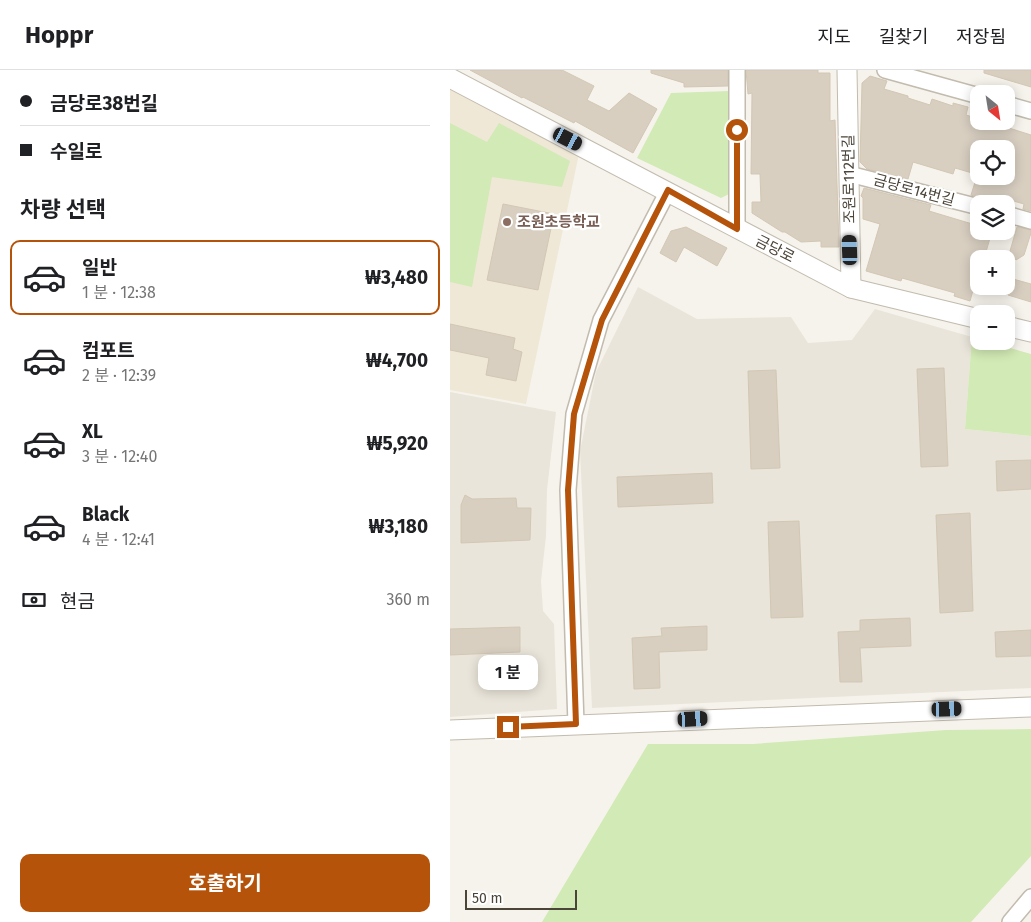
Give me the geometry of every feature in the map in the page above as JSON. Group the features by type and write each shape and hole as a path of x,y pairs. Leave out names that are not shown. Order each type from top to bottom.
{"street":[{"path":"737,70 737,229"},
{"name":"조원로112번길","path":"847,70 851,288"},
{"path":"885,70 970,94"},
{"name":"금당로","path":"450,78 668,190 737,229 851,288 970,317"},
{"path":"1015,107 1031,111"},
{"name":"금당로14번길","path":"849,174 970,205"},
{"path":"576,724 568,490 574,414 602,320 668,190"},
{"path":"1015,217 1031,221"},
{"path":"1015,328 1031,332"},
{"path":"450,730 1031,707"},
{"path":"1010,922 1031,897"}],"shaded area":[{"name":"조원초등학교","path":"450,89 579,154 526,404 450,390"},
{"path":"638,287 697,319 791,317 808,343 852,340 875,309 970,336 971,350 965,429 1031,436 1031,688 592,708 580,451 596,372"},
{"path":"450,392 556,412 547,490 546,536 541,581 543,611 554,624 557,709 450,717"}],"green space":[{"path":"729,91 729,194 721,198 637,158 671,93"},
{"path":"450,123 487,142 499,123 570,161 562,187 492,177 472,287 450,282"},
{"path":"1015,349 1031,354 1031,436 965,429 971,350"},
{"path":"1031,729 1031,856 971,922 542,922 648,744 753,744 946,730"}],"building":[{"path":"470,70 562,70 594,86 587,100 609,111 629,93 657,109 633,153 575,121 574,123 522,98"},
{"path":"651,70 728,70 728,86 684,87 684,83 651,73"},
{"path":"746,70 818,70 818,73 830,73 830,121 835,120 839,247 821,247 821,241 801,242 752,213 752,202 761,202 760,174 751,174 752,93 748,94"},
{"path":"984,70 1031,70 1031,87 984,73"},
{"path":"870,76 887,81 884,89 930,105 932,99 953,106 953,103 968,107 966,115 970,116 970,130 1015,130 1031,135 1031,211 1023,209 1024,204 1015,201 1015,195 971,195 974,185 1015,185 1015,140 970,140 970,172 955,168 953,174 913,162 908,179 867,169 860,162 862,83"},
{"path":"864,188 931,205 929,211 970,223 970,240 989,240 987,250 970,250 970,295 972,295 970,301 954,296 955,293 902,278 901,281 866,271 880,224 863,219 863,198 861,196"},
{"path":"503,204 554,214 538,290 487,280"},
{"path":"686,227 727,248 717,266 684,247 676,262 660,253 671,231"},
{"path":"1017,227 1031,230 1024,255 1016,260 1015,250 1010,250 1013,240 1015,240"},
{"path":"1015,280 1031,284 1031,302 1008,295 1015,295"},
{"path":"450,324 515,338 513,349 522,352 516,381 486,375 489,358 450,350"},
{"path":"944,368 948,466 921,467 917,369"},
{"path":"776,370 780,468 751,469 748,371"},
{"path":"1031,460 1031,489 997,491 996,461"},
{"path":"712,473 713,503 618,507 617,477"},
{"path":"465,495 472,499 516,498 517,508 531,508 530,540 461,543 461,505"},
{"path":"970,513 973,611 940,613 936,515"},
{"path":"799,521 803,617 771,618 768,522"},
{"path":"910,618 911,646 860,648 862,682 840,682 838,632 860,631 860,620"},
{"path":"707,626 707,650 659,652 660,688 634,689 632,638 662,636 661,628"},
{"path":"520,627 520,652 450,655 450,629"},
{"path":"1031,630 1031,656 996,657 995,632"}],"place":[{"name":"조원초등학교","path":"507,222"}],"route":[{"path":"508,727 576,724 568,490 574,414 602,320 668,190 737,229 737,130"}]}
